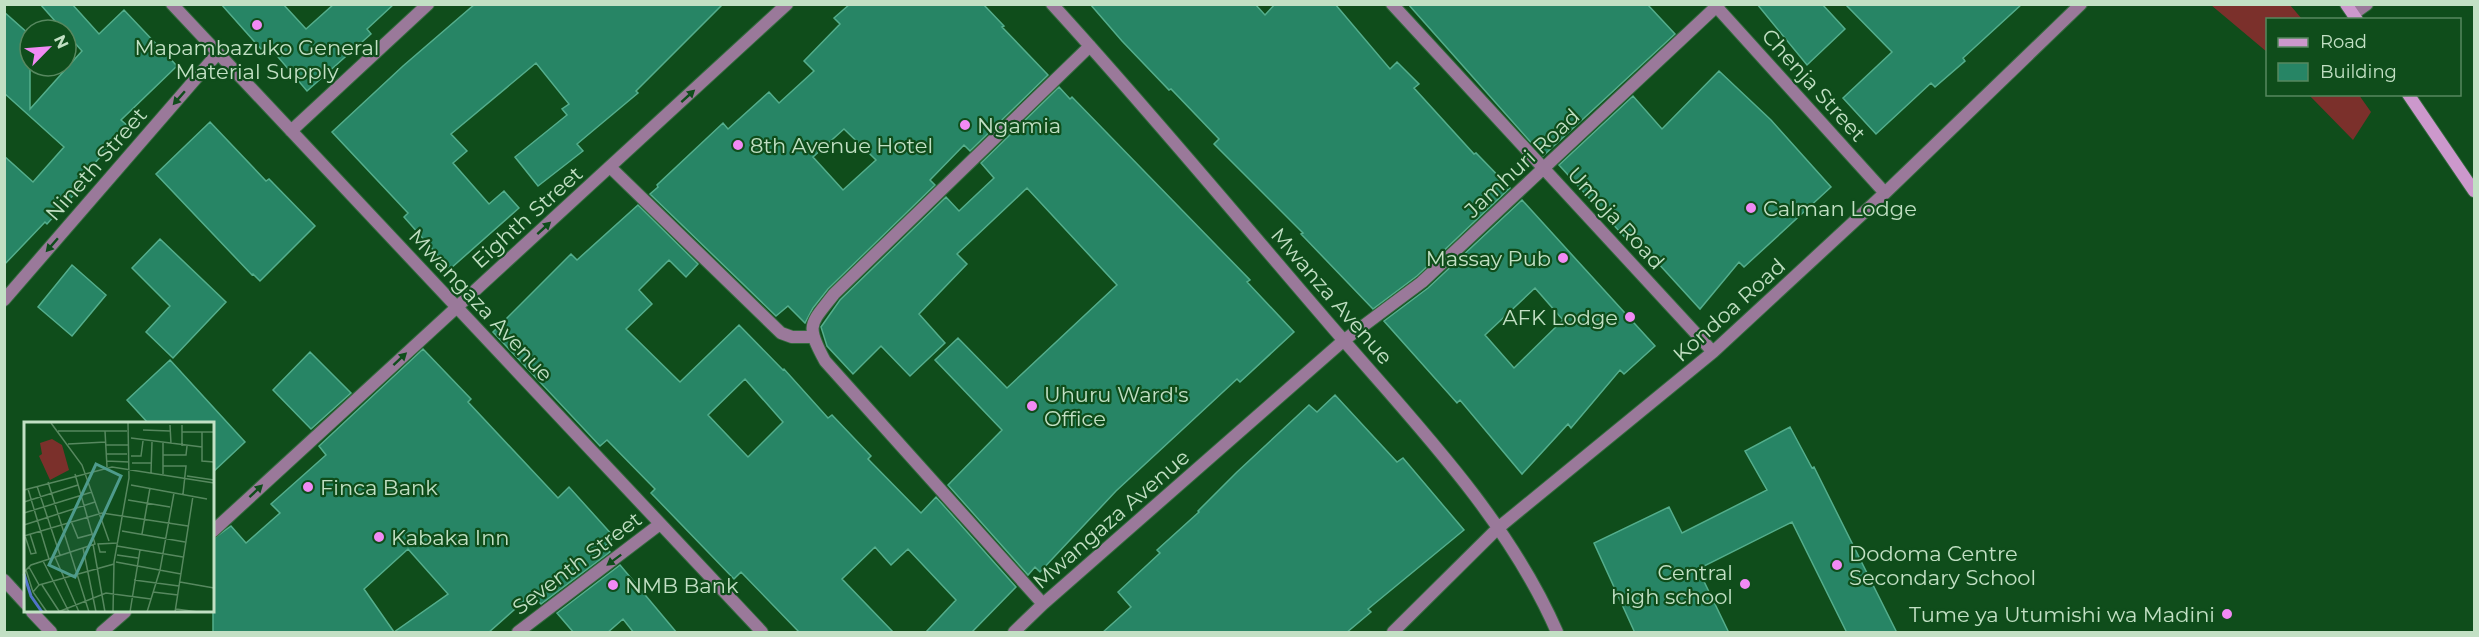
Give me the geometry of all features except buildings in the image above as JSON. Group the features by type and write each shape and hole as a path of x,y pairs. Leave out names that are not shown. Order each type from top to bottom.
{"main road":[{"path":"2409,96 2475,191"}],"street":[{"name":"Mwangaza Avenue","path":"172,4 762,633"},
{"path":"291,131 428,4"},
{"name":"Eighth Street","path":"214,530 788,4"},
{"name":"Mwanza Avenue","path":"1052,4 1385,386 1498,528 1544,603 1557,633"},
{"name":"Umoja Road","path":"1392,4 1713,352"},
{"name":"Kondoa Road","path":"1393,633 1498,528 1713,352 1885,193 2081,4"},
{"path":"2352,13 2367,4"},
{"name":"Jamhuri Road","path":"1344,340 1422,282 1717,5"},
{"name":"Chenja Street","path":"1717,5 1885,193"},
{"path":"1043,604 825,361 812,337 814,320 834,294 1090,46"},
{"name":"Nineth Street","path":"4,300 218,53"},
{"path":"610,167 781,333 792,338 812,337"},
{"name":"Mwangaza Avenue","path":"1014,633 1043,604 1344,340"},
{"name":"Seventh Street","path":"518,633 660,524"},
{"path":"4,580 24,602"},
{"path":"33,613 51,633"},
{"path":"102,633 124,613"}],"shaded area":[{"path":"2211,5 2290,5 2301,18 2266,18 2266,51"},
{"path":"2310,96 2360,96 2371,112 2353,140"}],"place":[{"name":"Mapambazuko General Material Supply","path":"257,25"},
{"name":"Ngamia","path":"965,125"},
{"name":"8th Avenue Hotel","path":"738,145"},
{"name":"Calman Lodge","path":"1751,208"},
{"name":"Massay Pub","path":"1563,258"},
{"name":"AFK Lodge","path":"1630,317"},
{"name":"Uhuru Ward's Office","path":"1032,406"},
{"name":"Finca Bank","path":"308,487"},
{"name":"Kabaka Inn","path":"379,537"},
{"name":"Dodoma Centre Secondary School","path":"1837,565"},
{"name":"Central high school","path":"1745,584"},
{"name":"NMB Bank","path":"613,585"},
{"name":"Tume ya Utumishi wa Madini","path":"2227,614"}]}
